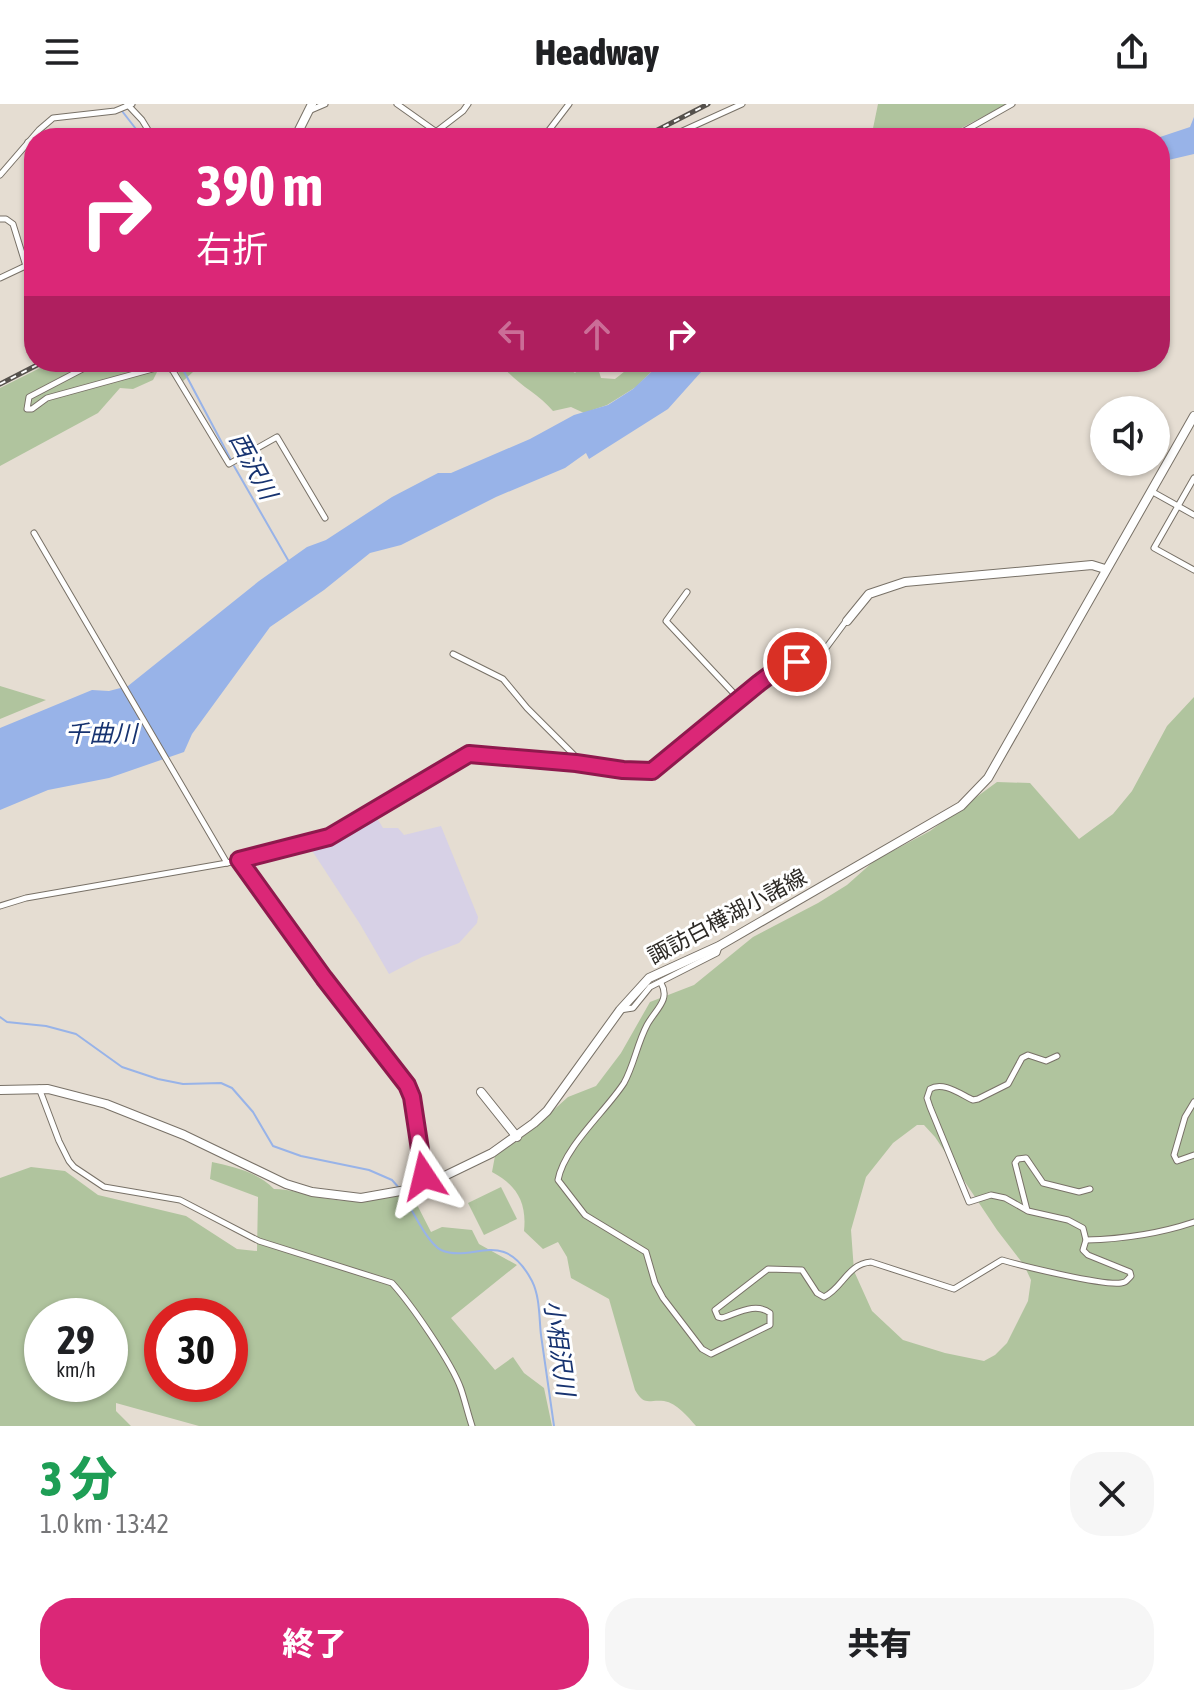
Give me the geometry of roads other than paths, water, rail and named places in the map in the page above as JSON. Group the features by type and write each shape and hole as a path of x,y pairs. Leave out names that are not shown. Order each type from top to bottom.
{"main road":[{"path":"300,128 309,108"},
{"name":"諏訪白樺湖小諸線","path":"0,1090 39,1088 106,1104 184,1135 286,1184 346,1197 391,1194 428,1184 492,1153 517,1137 547,1111 620,1010 649,978 719,946 961,806 977,791 988,778 1194,416"},
{"path":"847,621 869,594 905,582 1092,565 1105,569"},
{"path":"481,1092 517,1137"}],"street":[{"path":"309,108 325,104"},
{"path":"397,104 433,128"},
{"path":"441,128 468,104"},
{"path":"551,128 569,104"},
{"path":"689,128 742,104"},
{"path":"970,128 1012,104"},
{"path":"41,128 56,117 116,110 128,105 147,128"},
{"path":"0,175 24,147"},
{"path":"0,219 13,224 24,260"},
{"path":"0,278 24,267"},
{"path":"77,372 29,397 25,404 27,409 32,409 47,398 142,372"},
{"path":"174,372 229,464 277,437 325,518"},
{"path":"1194,478 1154,548 1194,570"},
{"path":"1151,491 1194,515"},
{"path":"34,533 227,863"},
{"path":"687,592 666,621 740,700"},
{"path":"0,906 26,898 227,863 329,837 469,754 652,771 775,671 814,657 826,648 847,621"},
{"path":"453,654 503,679 575,756 576,763"},
{"path":"239,860 324,978 407,1085 412,1097 428,1184"},
{"path":"620,1010 633,1008 650,987 717,953 719,946"},
{"path":"661,983 666,993 665,999 647,1025 625,1080 581,1138 559,1173 558,1180 585,1215 646,1252 663,1298 706,1352 711,1354 770,1325 770,1313 766,1309 758,1307 722,1318 715,1310 768,1269 802,1270 817,1293 824,1297 831,1294 845,1275 862,1263 871,1262 954,1289 1002,1260 1093,1280 1117,1284 1126,1282 1131,1276 1130,1272 1088,1255 1083,1250 1086,1240 1083,1228 1068,1220 1028,1211 1005,1198 991,1195 969,1202 927,1098 935,1085 973,1100 978,1099 1008,1084 1022,1058 1028,1055 1046,1061 1057,1056"},
{"path":"39,1088 69,1161 104,1187 180,1200 273,1247 392,1283 433,1339 461,1388 472,1426"},
{"path":"1194,1102 1185,1117 1174,1155 1177,1161 1194,1155"},
{"path":"1028,1211 1015,1163 1018,1159 1026,1158 1043,1183 1079,1192 1090,1189"},
{"path":"1086,1240 1141,1236 1194,1222"}],"water":[{"path":"1194,117 1194,154 1170,160 1170,134 1190,127"},
{"name":"千曲川","path":"651,372 701,372 668,409 589,459 586,453 565,468 496,497 401,545 370,553 270,627 192,734 184,752 109,778 48,790 0,810 0,728 92,690 109,691 128,686 259,581 307,547 326,540 392,497 438,473 451,473 530,439 574,415 608,405 633,389"}],"waterway":[{"name":"西沢川","path":"122,111 135,128"},
{"name":"西沢川","path":"184,372 231,460"},
{"name":"西沢川","path":"234,466 288,560"},
{"name":"小相沢川","path":"0,1017 7,1022 46,1026 76,1034 122,1067 158,1079 183,1084 221,1083 232,1088 253,1112 273,1146 301,1156 369,1170 392,1180 400,1189"},
{"name":"小相沢川","path":"403,1195 425,1233 441,1250 453,1253 499,1251 521,1264 535,1287 538,1300 554,1426"}],"railway":[{"path":"661,128 708,104"},
{"path":"0,384 24,372"}]}
